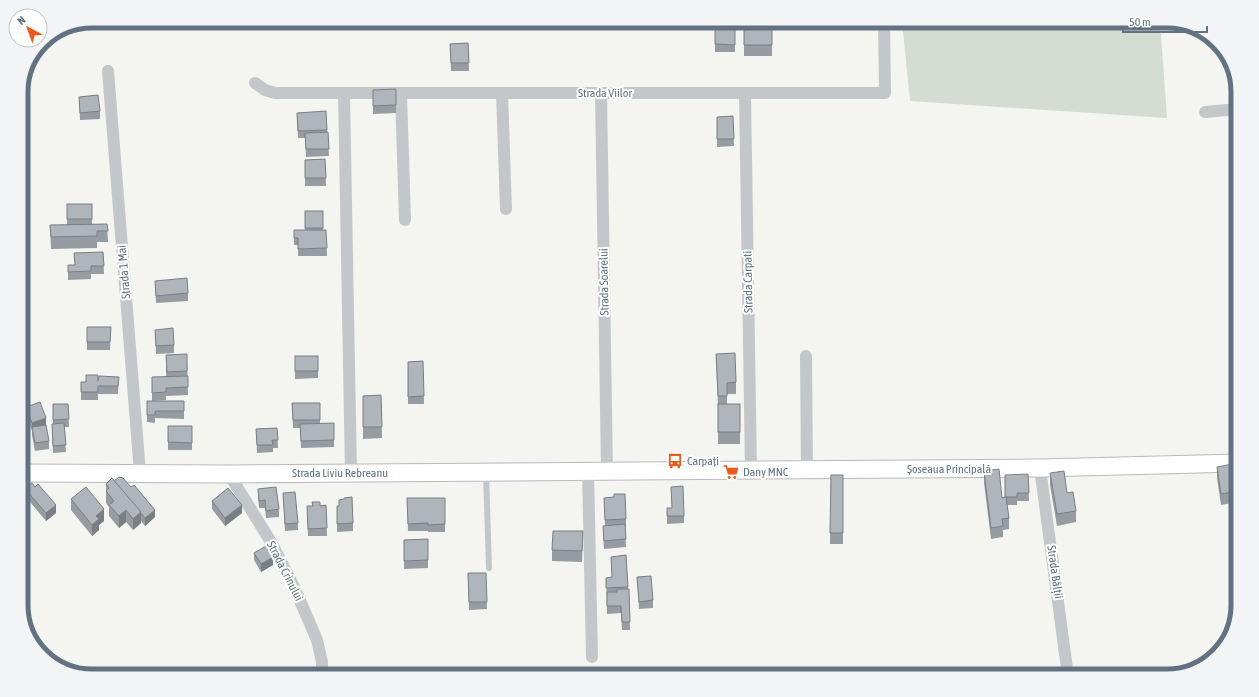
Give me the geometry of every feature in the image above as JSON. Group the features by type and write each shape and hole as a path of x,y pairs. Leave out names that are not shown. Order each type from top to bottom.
{"main road":[{"name":"Șoseaua Principală","path":"659,471 1040,468 1231,463"},
{"name":"Strada Liviu Rebreanu","path":"28,473 229,474 659,471"}],"street":[{"name":"Strada Viilor","path":"254,83 265,90 275,93 886,93 884,28"},
{"name":"Strada 1 Mai","path":"108,71 140,473"},
{"path":"344,93 351,473"},
{"path":"401,93 405,220"},
{"path":"502,93 506,209"},
{"name":"Strada Soarelui","path":"601,93 608,471"},
{"name":"Strada Carpati","path":"745,93 752,470"},
{"path":"1205,112 1231,110"},
{"path":"806,356 807,470"},
{"name":"Strada Bălții","path":"1040,468 1067,669"},
{"path":"588,471 592,657"},
{"name":"Strada Crinului","path":"229,474 271,542 295,589 317,640 322,669"}],"lane":[{"path":"486,472 489,568"}],"shaded area":[{"path":"903,28 1161,28 1167,118 910,101"}],"building":[{"path":"715,28 735,28 735,45 715,44"},
{"path":"748,28 772,28 772,45 744,45 744,30 748,30"},
{"path":"468,43 469,63 451,63 450,44"},
{"path":"396,89 396,105 373,106 373,90"},
{"path":"98,95 100,111 80,113 79,97"},
{"path":"326,111 327,130 298,131 297,113"},
{"path":"733,116 734,139 717,139 717,117"},
{"path":"328,132 329,149 306,149 305,133"},
{"path":"325,159 326,178 305,178 305,160"},
{"path":"67,204 92,204 92,219 67,219"},
{"path":"305,211 323,211 323,228 305,228"},
{"path":"107,224 108,231 97,231 97,236 51,237 50,225"},
{"path":"294,230 326,230 327,248 298,249 298,238 294,238"},
{"path":"103,252 104,266 91,266 91,271 68,272 68,265 75,265 74,253"},
{"path":"187,278 188,293 156,296 155,281"},
{"path":"87,327 111,327 110,342 87,342"},
{"path":"173,328 174,345 156,346 155,330"},
{"path":"735,353 736,382 727,383 727,396 718,396 716,354"},
{"path":"187,354 187,371 167,372 166,355"},
{"path":"295,356 318,356 318,371 295,371"},
{"path":"423,361 424,396 408,397 408,362"},
{"path":"86,375 98,375 98,381 99,376 119,377 118,386 98,386 98,392 81,392 81,382 86,382"},
{"path":"188,376 188,387 166,388 166,392 152,393 152,377"},
{"path":"381,395 382,427 363,427 363,396"},
{"path":"147,401 184,401 184,411 155,411 155,415 147,415"},
{"path":"40,402 46,418 32,423 28,412 28,406"},
{"path":"292,403 320,403 320,420 293,420"},
{"path":"53,404 68,404 69,419 53,420"},
{"path":"718,404 740,404 740,432 718,432"},
{"path":"64,423 66,445 53,446 52,424"},
{"path":"334,423 334,440 301,441 300,424"},
{"path":"46,425 49,441 35,443 32,427"},
{"path":"168,426 192,426 192,443 168,442"},
{"path":"277,428 278,440 272,440 273,445 257,445 256,429"},
{"path":"1231,464 1231,492 1221,494 1217,467"},
{"path":"999,469 1002,498 1006,497 1009,518 1002,519 1003,526 991,528 984,471"},
{"path":"1064,471 1067,493 1073,492 1076,511 1057,514 1050,473"},
{"path":"1028,474 1029,493 1017,493 1017,497 1005,497 1005,475"},
{"path":"831,475 843,475 843,533 830,533"},
{"path":"119,477 123,478 131,487 134,485 155,510 145,518 114,481"},
{"path":"112,478 141,512 133,519 126,510 119,516 109,505 114,501 106,491 109,488 106,484"},
{"path":"32,483 35,487 38,484 56,505 46,513 28,492 28,486"},
{"path":"683,486 684,516 667,516 667,508 672,508 671,487"},
{"path":"86,487 104,509 96,516 99,519 92,525 71,499"},
{"path":"276,487 279,509 266,511 265,500 259,501 258,489"},
{"path":"228,488 242,505 225,518 212,501"},
{"path":"295,492 298,523 285,524 283,493"},
{"path":"614,494 625,494 626,519 605,520 604,498 614,497"},
{"path":"352,497 353,523 337,524 337,506 339,506 339,500"},
{"path":"407,498 445,498 445,524 408,524"},
{"path":"312,502 320,502 320,506 326,505 327,528 308,529 307,506 313,506"},
{"path":"625,524 626,539 604,541 603,526"},
{"path":"553,531 583,531 582,551 552,550"},
{"path":"428,539 428,560 404,561 404,540"},
{"path":"266,546 273,557 261,564 254,553"},
{"path":"626,555 628,587 606,588 606,578 612,577 611,557"},
{"path":"468,573 486,573 487,602 469,602"},
{"path":"651,576 653,600 639,602 637,577"},
{"path":"617,589 629,589 630,622 622,622 621,606 607,606 607,592 617,592"}],"place":[{"name":"Carpați","path":"675,461"},
{"name":"Dany MNC","path":"731,472"}]}
